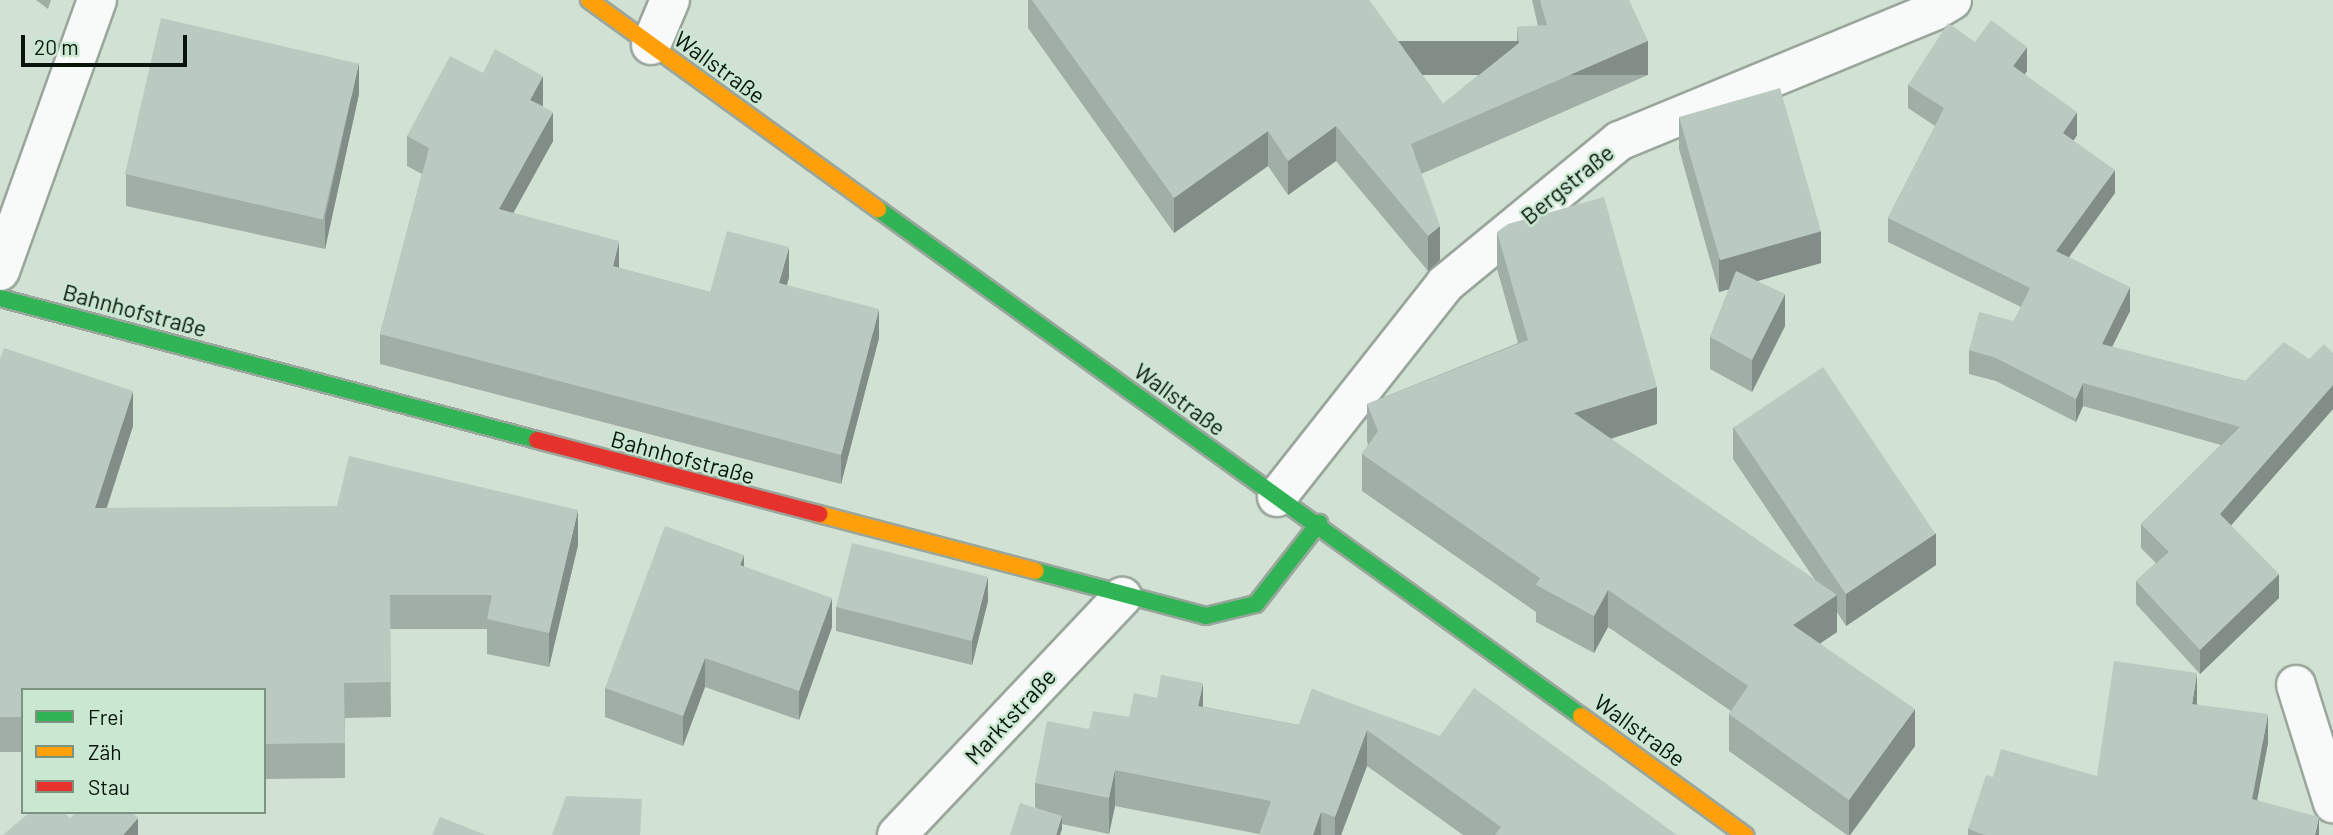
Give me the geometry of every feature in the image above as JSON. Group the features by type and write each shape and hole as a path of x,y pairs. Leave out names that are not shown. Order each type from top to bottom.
{"street":[{"path":"0,271 97,0"},
{"name":"Wallstraße","path":"589,0 1277,497 1319,523 1745,835"},
{"path":"651,45 670,0"},
{"name":"Bergstraße","path":"1277,497 1445,284 1619,141 1934,11 1952,0"},
{"name":"Bahnhofstraße","path":"0,298 1122,597 1206,616 1256,604 1319,523"},
{"name":"Marktstraße","path":"897,835 1122,597"},
{"path":"2296,685 2333,803"}],"building":[{"path":"1032,0 1369,0 1443,104 1519,43 1517,27 1547,25 1540,0 1629,0 1648,41 1411,144 1440,226 1428,236 1336,126 1288,161 1268,131 1174,198"},
{"path":"161,18 359,64 323,220 125,174"},
{"path":"1991,20 2027,47 2013,66 2077,112 2063,133 2115,170 2056,251 2130,287 2102,344 2245,381 2284,342 2309,359 2324,344 2333,353 2333,385 2220,514 2279,574 2200,650 2136,581 2169,552 2141,524 2240,427 2083,383 2076,399 1996,358 1969,350 1979,312 2014,321 2030,288 1888,218 1944,108 1908,85 1948,23 1975,42"},
{"path":"495,49 543,76 530,100 553,112 499,209 619,241 613,266 710,292 727,231 789,247 779,283 879,309 841,455 380,334 429,148 407,136 450,56 483,73"},
{"path":"1780,88 1821,231 1720,260 1679,117"},
{"path":"1604,197 1657,387 1574,413 1837,595 1793,625 1915,709 1849,800 1729,714 1748,686 1608,590 1594,616 1536,585 1540,578 1362,454 1378,431 1367,404 1528,340 1497,232 1508,224"},
{"path":"1736,271 1785,294 1752,360 1710,337"},
{"path":"4,348 133,391 95,508 337,506 349,456 578,510 549,633 487,619 492,595 390,595 391,682 344,683 345,743 266,744 266,688 21,688 21,717 0,717 0,359"},
{"path":"1823,367 1935,534 1846,594 1733,427"},
{"path":"665,526 744,555 740,565 832,598 799,691 705,658 683,716 605,688"},
{"path":"852,543 988,577 972,641 836,607"},
{"path":"2114,661 2197,673 2192,704 2268,714 2252,799 2319,817 2315,835 1985,835 1968,829 1986,775 1993,777 2001,749 2097,776"},
{"path":"1161,675 1203,683 1198,706 1299,725 1312,689 1440,736 1474,688 1677,835 1495,835 1501,827 1367,730 1335,817 1321,812 1313,835 1259,835 1271,801 1115,770 1109,798 1035,783 1047,721 1089,729 1093,711 1129,717 1134,693 1157,698"},
{"path":"566,796 642,799 640,835 552,835"},
{"path":"1020,803 1062,816 1056,835 1010,835"},
{"path":"28,814 65,814 70,818 75,814 133,814 138,818 123,835 3,835"},
{"path":"440,817 486,835 432,835"}],"traffic: fast":[{"path":"878,209 1581,716"},
{"path":"0,298 537,440"},
{"path":"1036,571 1206,616 1256,604 1319,523"}],"traffic: slow":[{"path":"589,0 878,209"},
{"path":"819,514 1036,571"},
{"path":"1581,716 1745,835"}],"traffic: jam":[{"path":"537,440 819,514"}]}
